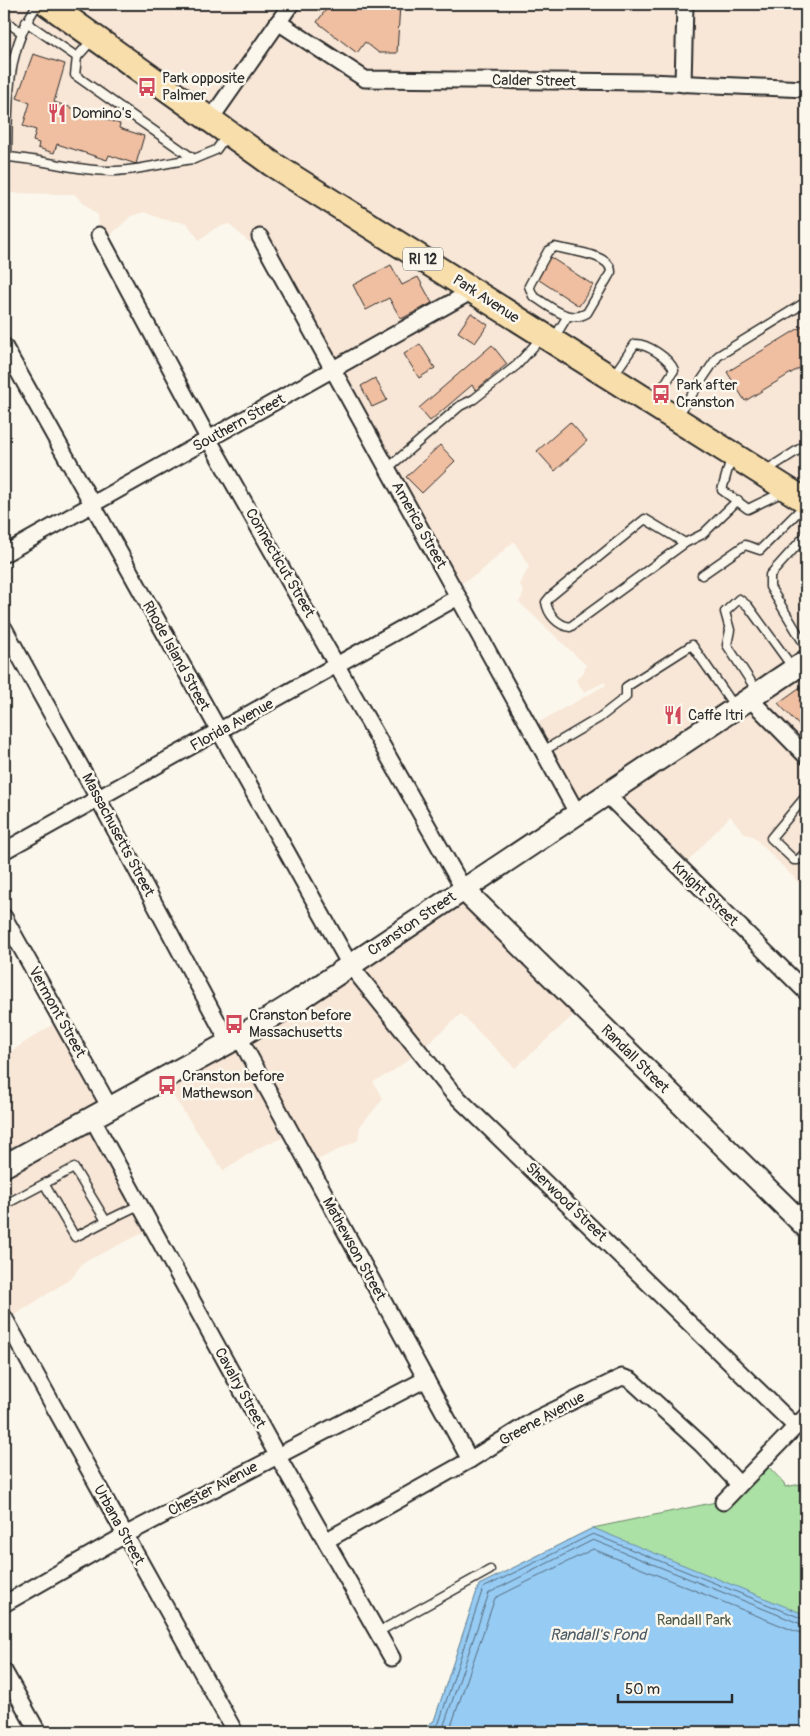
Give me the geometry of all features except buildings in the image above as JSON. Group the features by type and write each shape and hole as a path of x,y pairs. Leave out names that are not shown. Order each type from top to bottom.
{"main road":[{"name":"Park Avenue","path":"48,4 219,127 326,199 474,290 548,339 800,498"},
{"name":"Cranston Street","path":"4,1166 100,1111 234,1040 350,966 800,665"},
{"name":"Randall Street","path":"464,890 806,1227"}],"street":[{"path":"219,127 278,22 292,4"},
{"path":"683,84 685,4"},
{"name":"Calder Street","path":"278,22 365,79 683,84 806,89"},
{"name":"Connecticut Street","path":"99,235 209,440 464,890"},
{"name":"America Street","path":"260,237 577,813"},
{"name":"Southern Street","path":"4,554 474,290"},
{"name":"Rhode Island Street","path":"4,346 91,505 350,966"},
{"name":"Florida Avenue","path":"4,851 219,733 458,597"},
{"name":"Massachusetts Street","path":"4,628 234,1040"},
{"path":"748,700 806,756"},
{"name":"Knight Street","path":"606,794 806,992"},
{"name":"Vermont Street","path":"4,917 100,1111"},
{"name":"Sherwood Street","path":"350,966 452,1092 801,1421"},
{"name":"Mathewson Street","path":"234,1040 470,1460"},
{"name":"Cavalry Street","path":"100,1111 139,1205 392,1658"},
{"name":"Urbana Street","path":"4,1317 236,1732"},
{"name":"Greene Avenue","path":"327,1540 470,1460 534,1420 622,1377 631,1380 702,1445 736,1482"},
{"name":"Chester Avenue","path":"4,1604 125,1535 277,1455 426,1380"},
{"path":"723,1502 801,1421"},
{"path":"4,1671 38,1732"}],"lane":[{"path":"38,4 21,32 6,85 5,157 110,171 141,169 163,162 194,159 216,150 219,127"},
{"path":"4,20 21,32"},
{"path":"26,22 77,57"},
{"path":"94,38 77,57 75,75 194,159"},
{"path":"388,468 460,406 474,399 548,339 567,317 575,317 587,313 611,272 611,266 606,259 554,247 548,251 529,286 533,296 567,317"},
{"path":"675,419 718,356 806,302"},
{"path":"611,379 635,344 642,344 671,363 674,370 652,404"},
{"path":"762,473 806,446"},
{"path":"732,454 722,490 748,509 800,498"},
{"path":"702,574 746,545 760,550 800,498"},
{"path":"685,543 645,519 550,596 546,602 548,610 562,626 570,628 685,543 703,534 738,500"},
{"path":"806,535 770,575 770,587 806,647"},
{"path":"748,700 727,644 730,630 725,612 738,599 748,606 800,665"},
{"path":"543,751 599,718 626,697 626,687 692,645 748,700"},
{"path":"806,796 772,838 794,860 798,860 806,852"},
{"path":"4,1205 74,1168 106,1221"},
{"path":"45,1185 75,1237 139,1205"},
{"path":"378,1632 490,1570"}],"shaded area":[{"path":"4,4 806,4 806,902 801,894 803,887 753,836 745,834 730,816 681,869 606,798 578,811 530,727 606,685 605,682 584,692 576,680 584,672 586,665 519,602 524,593 520,585 529,566 514,541 479,573 454,587 262,243 249,242 229,224 217,227 199,240 187,223 162,219 144,212 131,216 103,242 100,238 98,215 74,194 4,193"},
{"path":"458,894 579,1010 515,1068 461,1014 420,1051 390,1073 373,1082 383,1099 360,1126 358,1140 313,1162 295,1133 262,1146 223,1170 161,1078"},
{"path":"58,1021 107,1104 92,1117 149,1230 82,1263 72,1278 7,1320 4,1319 4,1056"}],"green space":[{"name":"Randall's Pond","path":"763,1461 784,1483 785,1487 806,1483 806,1732 417,1732 434,1721 479,1585 593,1528 716,1502"}],"water":[{"name":"Randall's Pond","path":"593,1528 806,1615 806,1732 417,1732 434,1721 479,1585"}],"place":[{"name":"Park opposite Palmer","path":"147,87"},
{"name":"Domino's","path":"57,113"},
{"name":"Park after Cranston","path":"661,394"},
{"name":"Caffe Itri","path":"673,715"},
{"name":"Cranston before Massachusetts","path":"234,1024"},
{"name":"Cranston before Mathewson","path":"167,1085"}],"park label":[{"name":"Randall Park","path":"694,1620"}]}
